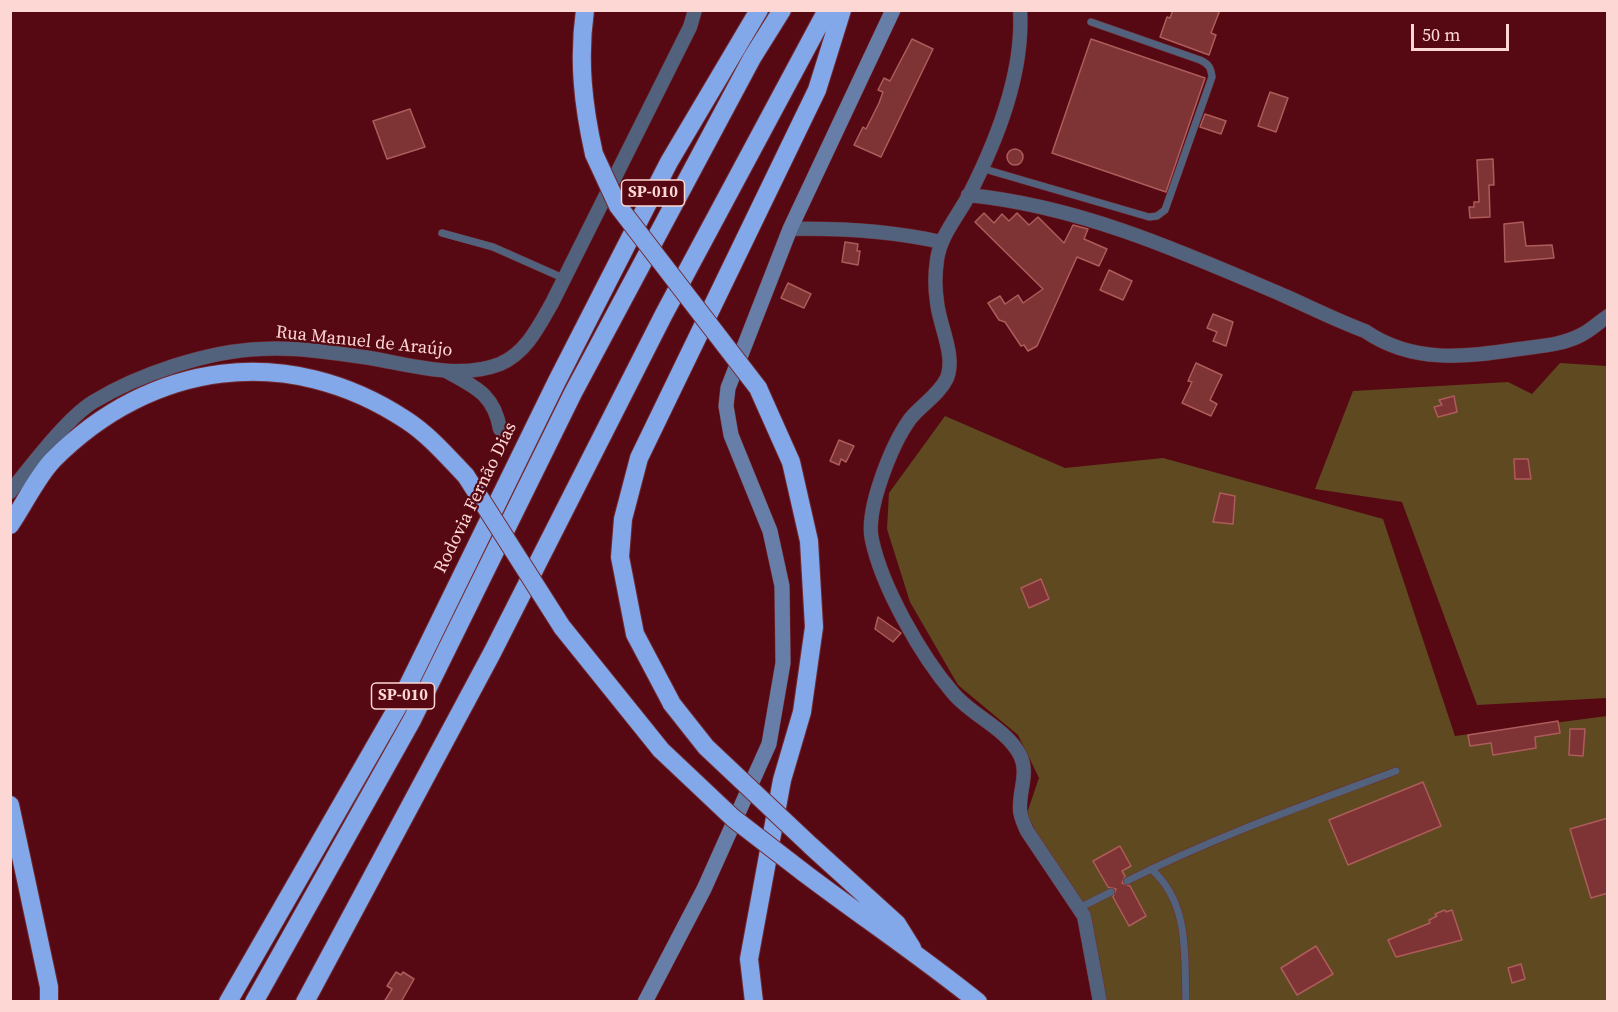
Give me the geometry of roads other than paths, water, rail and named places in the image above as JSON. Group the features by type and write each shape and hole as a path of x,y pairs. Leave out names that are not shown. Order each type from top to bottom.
{"highway":[{"path":"585,10 581,55 583,105 594,154 618,206 758,388 791,462 809,541 814,627 802,712 782,780 749,959 754,1002"},
{"name":"Rodovia Fernão Dias","path":"228,1002 397,708 557,381 663,172 759,10"},
{"name":"SP-010","path":"254,1002 412,720 573,393 752,58 782,10"},
{"path":"305,1002 492,653 664,314 826,10"},
{"path":"842,10 817,90 639,458 623,519 620,557 635,633 672,704 706,747 897,924 912,949"},
{"path":"10,525 51,461 97,424 140,395 211,374 257,372 301,377 351,390 380,404 423,433 466,476 562,627 661,750 733,818 887,935 912,949 978,1002"},
{"path":"10,805 49,987 49,1002"}],"street":[{"name":"Rua Manuel de Araújo","path":"10,492 45,448 92,402 156,372 206,357 272,350 338,353 444,370 469,370 502,363 525,345 537,329 690,27 695,10"},
{"path":"645,1002 709,878 770,744 783,663 782,586 770,531 731,435 726,405 728,388 790,229 893,10"},
{"path":"1020,10 1021,43 1005,108 981,168 941,242 937,260 936,300 949,355 948,376 941,388 911,419 882,476 870,522 872,540 898,612 953,694 1012,743 1021,757 1025,774 1020,809 1021,818 1027,831 1084,916 1100,1002"},
{"path":"968,195 1038,206 1160,243 1365,331 1378,340 1405,352 1448,357 1558,344 1582,335 1608,316"},
{"path":"790,229 842,228 905,234 941,242"},
{"path":"444,370 490,401 497,413 500,429"}],"lane":[{"path":"981,168 1149,217 1157,216 1166,210 1212,77 1211,69 1207,63 1200,60 1091,22"},
{"path":"442,233 493,247 563,278"},
{"path":"1127,881 1232,832 1396,771"},
{"path":"1151,869 1164,880 1181,916 1186,1002"},
{"path":"1079,908 1111,892"}]}
